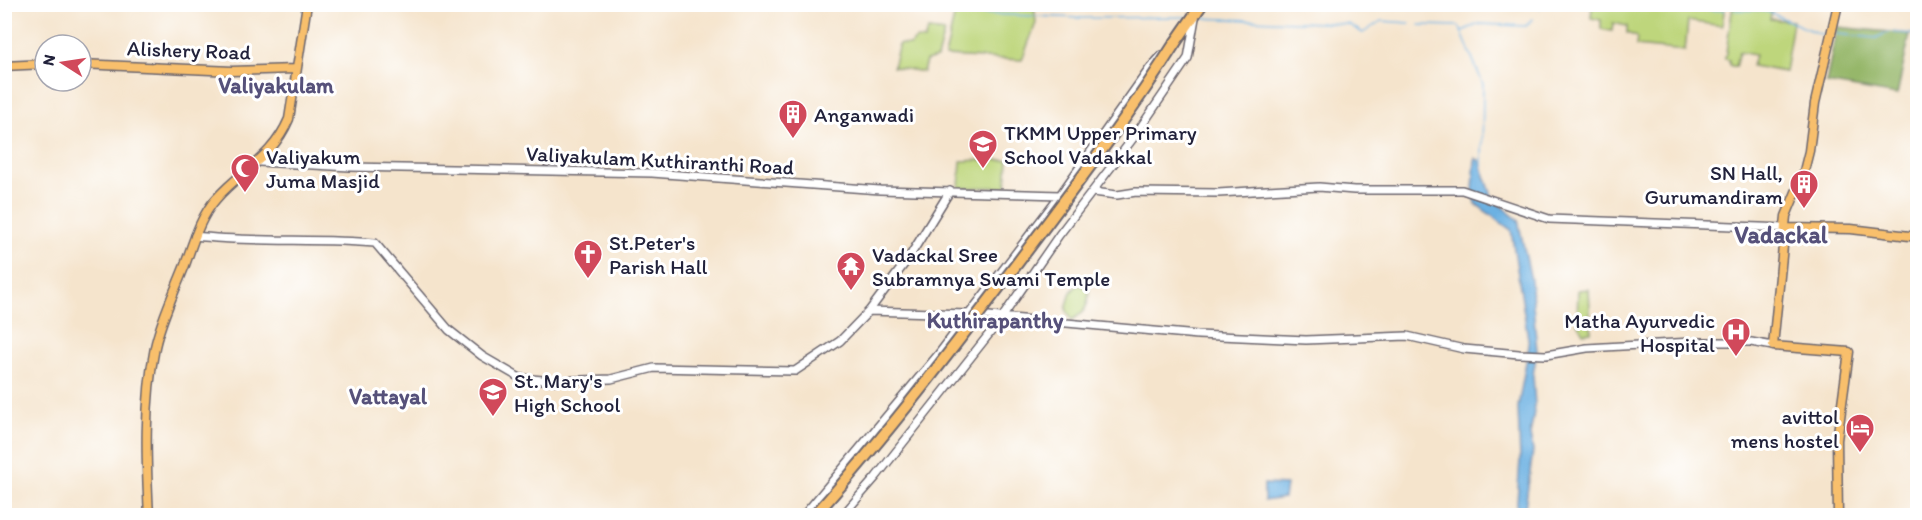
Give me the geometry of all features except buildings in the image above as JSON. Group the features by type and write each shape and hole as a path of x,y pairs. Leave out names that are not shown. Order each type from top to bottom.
{"highway":[{"path":"814,516 862,462 978,315 1108,142 1199,9"}],"main road":[{"path":"149,516 147,410 155,345 195,236 216,199 272,150 289,119 295,69 307,4"},
{"path":"1838,4 1815,103 1809,151 1803,175 1786,216 1773,346 1849,352 1837,440 1838,516"},
{"path":"4,66 33,65"},
{"name":"Alishery Road","path":"93,65 232,71 295,69"},
{"path":"1786,228 1851,229 1917,237"}],"street":[{"path":"842,516 876,477 1001,319 1188,58 1199,9"},
{"path":"803,516 901,401 1060,195 1150,68 1175,43"},
{"name":"Valiyakulam Kuthiranthi Road","path":"259,162 350,167 652,173 880,190 1060,195"},
{"path":"1093,192 1117,195 1218,193 1319,187 1354,190 1462,190 1549,219 1786,228"},
{"path":"195,236 232,240 323,239 375,243 449,330 482,356 520,378 554,381 611,379 654,368 795,371 840,341 869,311 908,259 950,191"},
{"path":"869,311 967,314 1001,319 1198,335 1306,340 1407,336 1464,349 1520,354 1546,355 1587,348 1692,342 1751,342 1773,346"}],"green space":[{"path":"957,4 1034,5 1036,23 1022,60 945,56"},
{"path":"1725,4 1722,26 1688,21 1685,51 1636,46 1637,37 1627,33 1627,26 1613,23 1612,31 1601,29 1601,20 1591,18 1592,6 1578,5"},
{"path":"1733,5 1773,5 1770,19 1793,21 1785,72 1752,66 1755,55 1739,52 1735,67 1729,65 1729,60 1725,59"},
{"path":"1837,27 1910,34 1897,95 1826,83"},
{"path":"928,30 944,32 937,58 926,61 923,72 893,67 899,44 910,45 916,39 924,40"},
{"path":"1008,160 1006,187 959,188 961,161"},
{"path":"1078,284 1089,289 1088,299 1084,311 1072,320 1066,309 1071,292"},
{"path":"1589,289 1591,332 1583,333 1577,322 1578,290"}],"water":[{"path":"1475,158 1480,161 1493,199 1518,220 1531,280 1537,351 1533,375 1535,406 1530,435 1533,451 1524,515 1516,515 1520,460 1518,407 1529,345 1511,230 1476,204 1473,191"},
{"path":"1264,484 1286,485 1284,498 1264,501"}],"waterway":[{"path":"928,4 960,13 1081,18 1186,17"},
{"path":"1540,8 1543,4"},
{"path":"1599,4 1631,9 1725,10"},
{"path":"1734,10 1764,10 1819,34 1827,34"},
{"path":"1199,18 1348,24 1363,33 1381,21 1410,23"},
{"path":"1462,31 1479,24 1526,26 1532,19"},
{"path":"1419,25 1459,26 1483,84 1482,167"},
{"path":"1837,34 1876,38 1888,32 1913,34"}],"place":[{"name":"Anganwadi","path":"793,140"},
{"name":"TKMM Upper Primary School Vadakkal","path":"983,170"},
{"name":"Valiyakum Juma Masjid","path":"245,194"},
{"name":"SN Hall, Gurumandiram","path":"1804,210"},
{"name":"St.Peter's Parish Hall","path":"588,280"},
{"name":"Vadackal Sree Subramnya Swami Temple","path":"851,292"},
{"name":"Matha Ayurvedic Hospital","path":"1736,358"},
{"name":"St. Mary's High School","path":"493,418"},
{"name":"avittol mens hostel","path":"1860,454"}],"district":[{"name":"Valiyakulam","path":"276,85"},
{"name":"Vadackal","path":"1781,234"},
{"name":"Kuthirapanthy","path":"995,320"},
{"name":"Vattayal","path":"388,396"}]}
